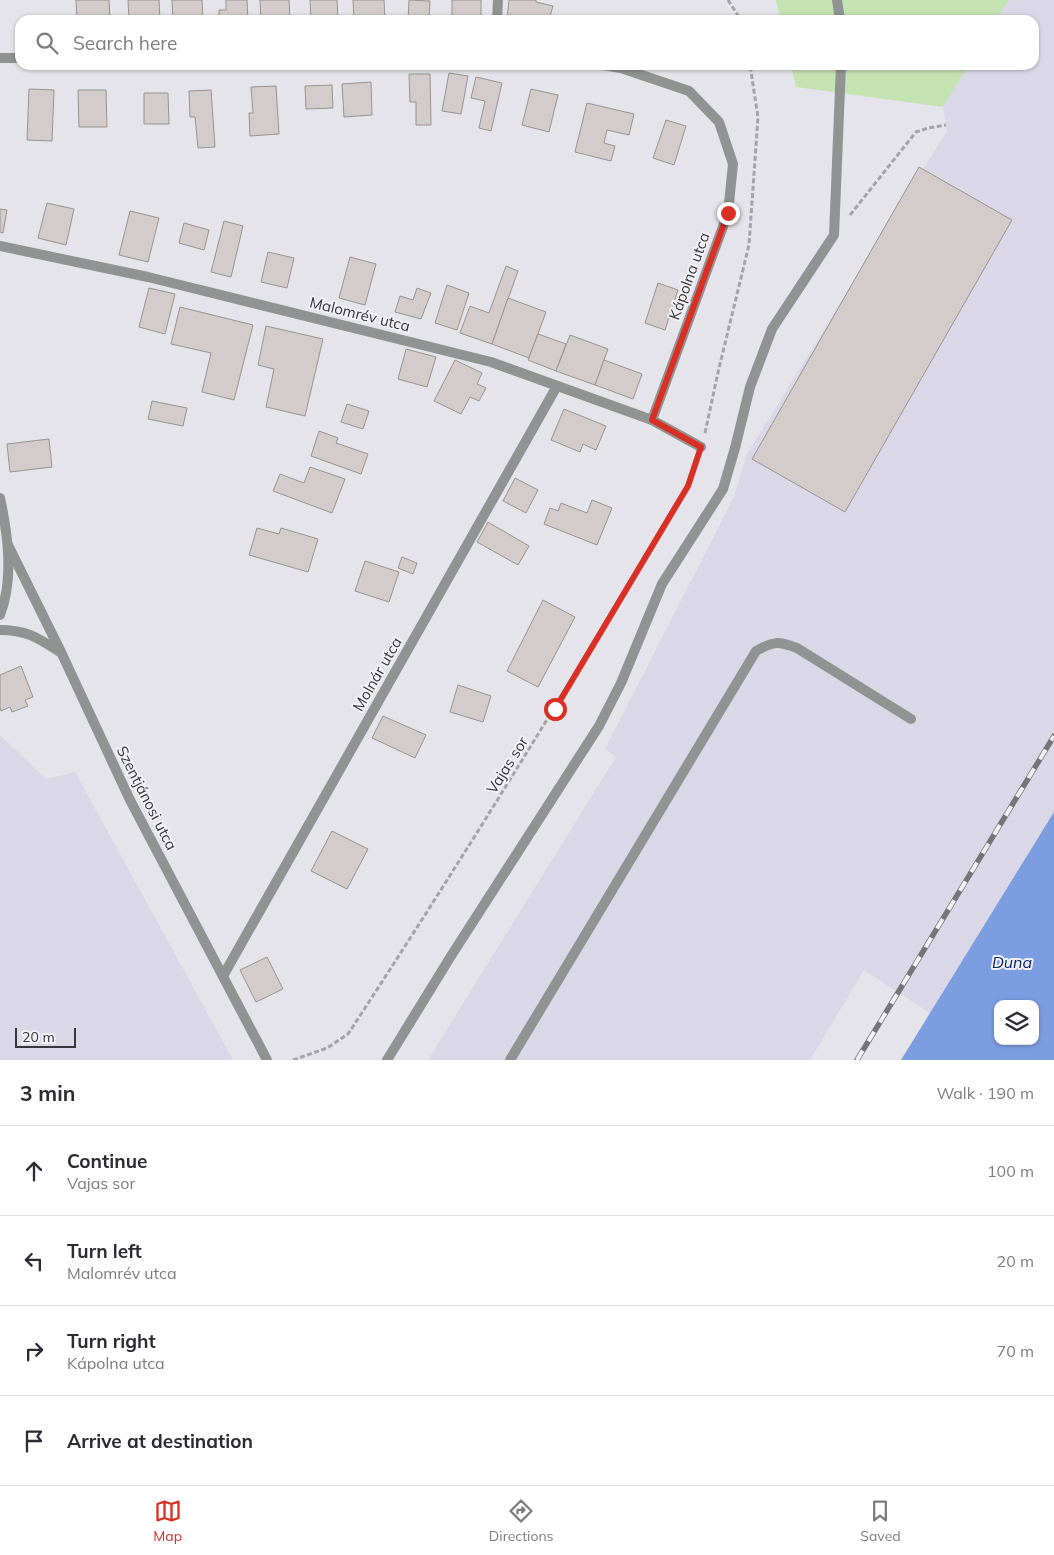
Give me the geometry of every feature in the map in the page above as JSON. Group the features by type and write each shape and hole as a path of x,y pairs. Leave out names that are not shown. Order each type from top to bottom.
{"street":[{"path":"497,15 498,0"},
{"path":"838,0 840,15"},
{"path":"0,58 15,58"},
{"name":"Kápolna utca","path":"627,70 689,91 719,122 733,164 728,213 652,420"},
{"path":"387,1060 451,956 599,726 621,683 662,584 723,489 750,387 772,329 834,235 841,70"},
{"name":"Malomrév utca","path":"0,246 148,277 491,362 652,420 701,447"},
{"name":"Molnár utca","path":"223,976 557,386"},
{"path":"0,498 6,522 8,545 7,578 0,615"},
{"name":"Szentjánosi utca","path":"8,545 61,652 130,800 267,1060"},
{"path":"0,630 16,630 32,635 61,652"},
{"path":"510,1060 756,651 766,645 780,642 797,648 911,719"}],"path":[{"path":"728,0 738,15"},
{"name":"Vajas sor","path":"293,1060 327,1048 348,1034 474,840 688,486 701,447 749,245 758,117 751,70"},
{"path":"834,235 916,132 946,125"}],"shaded area":[{"path":"1009,0 1054,0 1054,812 930,1013 864,970 810,1060 428,1060 616,757 605,749 734,497 747,454 947,131 943,107 966,70 1039,70 1039,15 999,15"},
{"path":"0,735 46,779 75,772 233,1060 0,1060"}],"green space":[{"path":"776,0 1009,0 999,15 780,15"},
{"path":"792,70 966,70 943,107 796,87"}],"water":[{"name":"Duna","path":"1054,812 1054,1060 901,1060"}],"building":[{"path":"76,0 109,0 110,15 77,15"},
{"path":"128,0 159,0 160,15 129,15"},
{"path":"172,0 202,0 203,15 173,15"},
{"path":"226,0 247,0 248,15 219,15 219,10 226,10"},
{"path":"260,0 289,0 290,15 261,15"},
{"path":"310,0 337,0 338,15 311,15"},
{"path":"353,0 384,0 385,15 354,15"},
{"path":"409,0 430,1 429,15 408,15"},
{"path":"452,0 481,0 481,15 452,15"},
{"path":"509,0 536,0 536,2 553,6 550,15 508,15"},
{"path":"449,73 468,76 461,114 442,111"},
{"path":"409,74 430,74 431,125 416,125 416,102 410,102"},
{"path":"476,77 502,83 491,131 479,128 485,101 471,98"},
{"path":"371,82 372,115 344,117 342,84"},
{"path":"332,85 333,108 306,109 305,86"},
{"path":"276,86 279,134 250,136 249,113 253,113 251,87"},
{"path":"29,89 54,90 52,141 27,140"},
{"path":"531,89 558,95 549,132 522,125"},
{"path":"78,90 106,90 107,127 79,127"},
{"path":"211,90 215,147 198,148 195,117 190,117 189,91"},
{"path":"144,93 168,93 169,124 144,124"},
{"path":"587,103 634,114 629,135 607,130 604,143 615,146 611,161 575,152"},
{"path":"666,120 686,126 674,165 653,158"},
{"path":"919,167 1012,220 845,512 752,459"},
{"path":"47,203 74,209 66,245 38,238"},
{"path":"0,209 7,210 3,233 0,232"},
{"path":"130,211 159,218 148,262 119,255"},
{"path":"224,221 243,226 231,277 211,272"},
{"path":"184,223 209,230 204,250 179,243"},
{"path":"268,252 294,258 287,288 261,282"},
{"path":"350,257 376,264 365,305 339,298"},
{"path":"506,266 518,271 492,344 460,333 470,306 489,313"},
{"path":"658,283 678,290 665,330 645,323"},
{"path":"447,285 469,293 457,330 435,323"},
{"path":"149,288 175,294 165,334 139,327"},
{"path":"417,288 431,293 421,319 395,312 400,296 413,300"},
{"path":"508,298 546,312 529,358 492,344"},
{"path":"180,307 253,325 234,400 202,392 211,353 171,344"},
{"path":"266,326 323,339 305,416 266,407 274,369 258,365"},
{"path":"538,334 566,344 556,371 528,360"},
{"path":"570,335 608,349 595,385 556,371"},
{"path":"406,349 436,357 427,387 398,379"},
{"path":"455,360 482,373 477,384 486,388 479,401 470,397 461,414 434,401"},
{"path":"604,360 642,374 633,399 595,385"},
{"path":"152,401 187,408 183,426 148,419"},
{"path":"347,404 369,411 363,429 341,422"},
{"path":"564,409 606,426 596,450 583,444 580,452 551,440"},
{"path":"319,431 338,438 336,443 368,454 361,474 311,456"},
{"path":"49,439 52,467 10,472 7,444"},
{"path":"310,467 345,479 332,513 273,491 280,474 304,483"},
{"path":"515,478 538,490 526,513 503,501"},
{"path":"592,500 612,508 597,545 544,524 550,508 558,511 561,503 587,513"},
{"path":"488,522 529,546 518,565 477,542"},
{"path":"257,528 279,534 281,528 318,539 308,572 249,555"},
{"path":"402,557 417,563 413,574 398,568"},
{"path":"365,561 399,572 389,602 355,591"},
{"path":"543,600 575,617 538,687 507,671"},
{"path":"21,666 33,697 25,700 28,706 12,712 10,707 1,711 0,675"},
{"path":"458,685 491,696 483,722 450,712"},
{"path":"383,716 426,735 415,758 372,738"},
{"path":"332,831 368,849 347,889 311,871"},
{"path":"267,957 283,989 256,1002 240,970"}],"railway":[{"path":"857,1060 1054,736"}],"route":[{"path":"555,709 688,486 701,447 652,420 728,213"}]}
